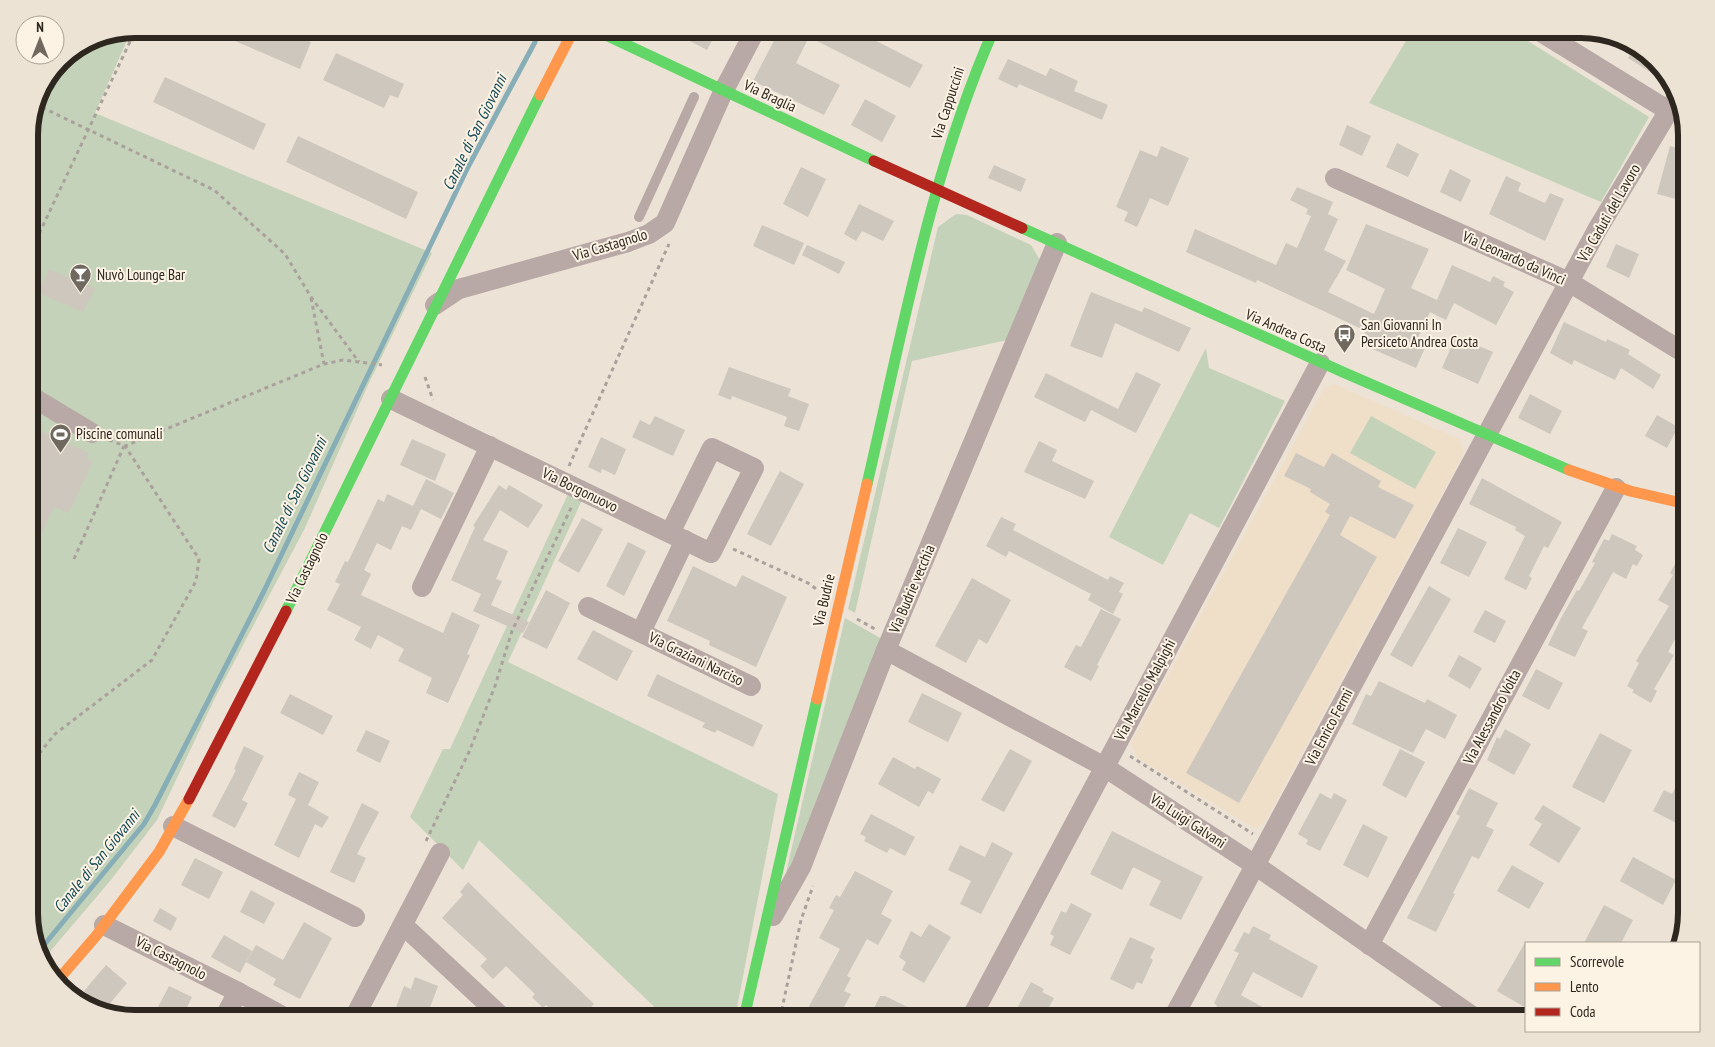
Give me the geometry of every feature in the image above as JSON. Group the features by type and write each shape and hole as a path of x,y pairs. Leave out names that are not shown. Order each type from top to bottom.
{"street":[{"name":"Via Castagnolo","path":"62,976 104,925 159,852 244,696 391,399 434,306 569,38"},
{"name":"Via Braglia","path":"612,38 723,92 936,189"},
{"name":"Via Castagnolo","path":"434,306 459,288 635,239 649,234 665,223 723,92 751,38"},
{"name":"Via Cappuccini","path":"936,189 978,61 990,38"},
{"path":"1552,38 1672,104"},
{"name":"Via Caduti del Lavoro","path":"1486,435 1597,230 1673,105"},
{"name":"Via Leonardo da Vinci","path":"1335,178 1569,282 1677,349"},
{"name":"Via Andrea Costa","path":"936,189 1320,362 1564,469 1616,488 1654,499 1677,503"},
{"name":"Via Budrie","path":"746,1010 837,608 936,189"},
{"name":"Via Budrie vecchia","path":"764,932 801,867 888,644 1056,243"},
{"name":"Via Castagnolo","path":"465,245 464,263 469,270 482,275 500,276"},
{"name":"Via Marcello Malpighi","path":"975,1010 1103,766 1320,362"},
{"name":"Via Borgonuovo","path":"391,399 711,553 716,542"},
{"path":"38,400 92,433"},
{"name":"Via Enrico Fermi","path":"1177,1010 1486,435"},
{"path":"422,587 490,446"},
{"name":"Via Graziani Narciso","path":"641,632 712,448 754,468 716,542"},
{"name":"Via Alessandro Volta","path":"1369,945 1616,488"},
{"name":"Via Graziani Narciso","path":"588,607 751,686"},
{"name":"Via Luigi Galvani","path":"888,644 1103,766 1255,865 1463,1010"},
{"path":"173,826 355,917"},
{"path":"358,1010 403,924 431,851"},
{"path":"403,924 494,1010"},
{"name":"Via Castagnolo","path":"104,925 271,1010"},
{"path":"228,1010 238,992"}],"lane":[{"path":"639,217 694,97"}],"path":[{"path":"38,236 132,38"},
{"path":"42,107 214,190 285,254 311,297 359,362"},
{"path":"559,462 568,466 672,236"},
{"path":"311,297 324,364"},
{"path":"410,358 420,365 434,402"},
{"path":"74,558 125,446 324,364 343,360 383,365"},
{"path":"38,755 55,734 152,660 196,581 199,559 125,446 92,433"},
{"path":"431,851 496,686 512,631 580,490"},
{"path":"716,542 808,583 825,596 824,604 837,608 888,644"},
{"path":"782,1010 801,920 816,877"}],"shaded area":[{"path":"1334,384 1460,439 1464,453 1263,825 1254,828 1136,757 1131,743 1324,388"}],"green space":[{"path":"128,38 95,113 432,253 368,385 305,528 215,698 157,820 110,881 48,954 39,931 38,919 38,122 45,98 51,86 71,62 86,51 103,43"},
{"path":"1408,38 1523,38 1649,117 1601,202 1369,103"},
{"path":"956,214 967,215 1031,245 1040,260 1012,339 912,361 855,613 848,609 938,227"},
{"path":"1206,348 1209,368 1285,401 1219,528 1190,513 1163,565 1109,537"},
{"path":"1371,416 1436,452 1415,489 1350,453"},
{"path":"568,494 582,500 508,662 778,794 737,1010 658,1010 479,840 463,870 410,817 443,749 450,749"},
{"path":"845,618 882,639 782,890"}],"building":[{"path":"228,38 301,38 311,42 300,69"},
{"path":"684,38 713,38 707,50"},
{"path":"775,38 808,38 796,63 840,85 824,115 753,81"},
{"path":"811,38 870,38 923,65 910,88"},
{"path":"336,53 404,84 398,98 390,95 384,108 323,80"},
{"path":"1631,53 1649,66 1657,76 1628,58"},
{"path":"1008,59 1046,76 1050,68 1078,81 1074,91 1108,105 1102,120 1019,84 1017,88 998,79"},
{"path":"165,77 266,124 254,150 153,102"},
{"path":"865,99 896,116 882,142 851,125"},
{"path":"1347,125 1371,136 1362,156 1339,145"},
{"path":"298,136 418,192 406,219 286,162"},
{"path":"1397,143 1419,154 1408,177 1386,167"},
{"path":"1161,146 1189,158 1168,206 1150,198 1137,227 1124,221 1128,212 1116,207 1140,150 1157,157"},
{"path":"1670,146 1677,148 1677,199 1657,194"},
{"path":"994,165 1026,179 1021,192 988,178"},
{"path":"801,167 826,179 808,217 783,204"},
{"path":"1450,169 1471,180 1461,202 1440,192"},
{"path":"1506,176 1521,183 1518,191 1545,203 1550,193 1564,199 1545,241 1489,214"},
{"path":"1297,187 1333,202 1328,214 1338,219 1324,250 1346,261 1328,292 1374,314 1385,289 1346,270 1366,224 1429,249 1411,288 1437,300 1452,265 1490,282 1493,276 1505,282 1503,286 1514,292 1496,325 1454,303 1446,320 1430,312 1415,344 1425,348 1416,368 1361,344 1366,331 1257,280 1256,283 1186,252 1195,229 1276,265 1286,243 1297,248 1311,216 1306,214 1308,209 1290,200"},
{"path":"859,204 894,221 883,241 862,231 856,241 844,234"},
{"path":"762,225 804,243 794,265 753,246"},
{"path":"1616,244 1639,254 1629,278 1606,267"},
{"path":"807,245 845,262 839,274 802,255"},
{"path":"49,269 95,288 83,312 38,293"},
{"path":"1091,292 1142,312 1144,307 1191,328 1179,352 1115,323 1102,358 1070,346"},
{"path":"1564,322 1606,342 1607,339 1630,350 1628,354 1661,375 1653,389 1621,368 1615,380 1574,360 1572,365 1550,353"},
{"path":"1456,336 1493,352 1478,384 1442,368"},
{"path":"729,367 791,389 788,396 809,404 799,431 784,426 787,417 732,396 731,400 718,395"},
{"path":"1136,372 1161,384 1136,433 1091,410 1085,422 1034,397 1046,373 1118,409"},
{"path":"1530,394 1562,411 1550,434 1518,418"},
{"path":"1657,415 1677,427 1667,448 1645,436"},
{"path":"655,416 685,430 673,456 632,437 640,420 650,425"},
{"path":"38,429 89,453 87,458 93,461 69,513 54,507 38,542"},
{"path":"601,437 626,449 615,475 602,469 601,473 588,467"},
{"path":"412,439 446,454 435,481 400,465"},
{"path":"1039,441 1057,450 1052,461 1094,481 1085,499 1024,472"},
{"path":"1296,453 1324,467 1332,453 1381,481 1378,487 1414,505 1395,539 1350,516 1340,535 1377,557 1239,803 1186,773 1330,515 1325,512 1330,504 1310,492 1311,489 1284,476"},
{"path":"780,471 804,484 771,546 747,534"},
{"path":"1482,478 1562,522 1548,548 1544,546 1529,576 1532,578 1526,590 1504,579 1525,536 1515,530 1516,527 1469,504"},
{"path":"426,479 454,493 441,519 421,509 411,530 402,526 391,550 377,543 364,570 371,574 361,595 443,633 452,612 480,625 467,654 470,655 448,703 426,693 432,678 398,661 404,649 378,635 371,649 354,640 361,627 327,610 340,584 335,582 345,561 348,562 378,499 384,502 387,494 413,506"},
{"path":"499,485 506,490 509,485 543,505 528,528 500,510 483,540 508,551 496,579 502,581 491,605 529,622 523,633 473,611 481,594 451,580 475,527 473,526"},
{"path":"1001,517 1016,524 1013,530 1108,580 1110,576 1124,583 1119,592 1123,594 1113,614 1088,600 1091,594 1009,551 1006,557 986,546"},
{"path":"582,518 603,529 579,573 558,561"},
{"path":"1458,528 1487,542 1469,577 1440,563"},
{"path":"1612,534 1637,546 1635,550 1643,555 1637,566 1633,564 1626,579 1613,572 1582,628 1588,631 1575,657 1548,645 1577,590 1579,591 1595,563 1592,562 1604,539 1609,541"},
{"path":"628,542 646,551 624,596 606,586"},
{"path":"1678,559 1678,634 1668,652 1674,655 1654,689 1657,691 1651,703 1632,692 1634,690 1627,686 1639,663 1636,661 1669,606 1658,600 1673,575 1670,573"},
{"path":"693,566 736,587 742,575 787,597 756,667 709,645 710,641 667,621"},
{"path":"972,578 1011,600 987,644 979,639 966,663 935,646"},
{"path":"1429,586 1451,599 1412,667 1390,655"},
{"path":"546,590 570,603 547,649 522,637"},
{"path":"1101,609 1121,619 1097,665 1099,666 1091,681 1064,667 1076,645 1081,647"},
{"path":"1485,610 1506,621 1495,643 1473,632"},
{"path":"593,630 633,651 617,681 577,659"},
{"path":"1459,655 1482,668 1470,689 1448,676"},
{"path":"1536,669 1563,683 1549,710 1522,696"},
{"path":"657,674 763,725 753,747 717,730 715,733 702,727 705,723 647,696"},
{"path":"1379,681 1425,703 1427,699 1457,715 1445,739 1426,729 1413,753 1352,724 1366,694 1371,696"},
{"path":"922,693 962,713 948,742 908,722"},
{"path":"290,694 333,716 323,735 280,713"},
{"path":"1505,729 1531,744 1514,775 1487,760 1497,737 1500,739"},
{"path":"366,730 390,741 380,763 356,751"},
{"path":"1600,733 1632,750 1604,803 1572,787"},
{"path":"244,746 264,756 242,800 248,803 235,828 212,816 236,770 234,769"},
{"path":"1010,749 1032,761 1004,812 981,800"},
{"path":"1400,749 1425,762 1406,798 1382,785"},
{"path":"893,757 915,769 917,766 941,779 933,794 928,791 919,807 878,784"},
{"path":"299,772 319,782 308,805 329,817 322,828 315,824 299,858 274,845 296,799 288,795"},
{"path":"1676,786 1678,787 1678,824 1653,811 1664,790 1672,794"},
{"path":"1469,788 1498,803 1486,826 1494,830 1479,859 1472,856 1436,932 1407,918 1460,816 1456,814"},
{"path":"1320,793 1331,799 1334,793 1347,800 1320,851 1306,844 1308,840 1298,834"},
{"path":"362,803 379,812 357,854 366,858 354,883 330,872"},
{"path":"1543,805 1581,828 1559,863 1529,845 1542,824 1534,819"},
{"path":"871,814 915,837 905,856 890,848 887,853 864,841 866,837 860,834"},
{"path":"1363,824 1388,837 1368,878 1343,865"},
{"path":"1112,831 1203,877 1181,920 1149,905 1161,881 1133,867 1122,890 1090,874"},
{"path":"992,842 1013,853 981,914 960,904 971,881 948,870 960,845 985,857"},
{"path":"1633,857 1676,880 1663,905 1620,881"},
{"path":"195,858 223,872 209,899 181,885"},
{"path":"1512,865 1544,883 1529,909 1497,891"},
{"path":"855,871 893,891 881,914 892,920 878,945 867,939 847,976 851,978 844,991 851,994 842,1010 807,1010 840,949 819,938 834,910 829,908 836,895 840,897"},
{"path":"468,882 594,1004 588,1010 551,1010 546,1005 543,1008 532,997 535,994 506,966 493,979 480,966 487,959 442,918 463,895 460,892"},
{"path":"251,890 275,903 264,924 240,912"},
{"path":"1071,903 1092,914 1070,955 1050,945 1054,936 1050,934 1061,911 1066,913"},
{"path":"1604,905 1633,920 1622,942 1585,942"},
{"path":"160,908 177,918 171,931 153,921"},
{"path":"304,922 332,938 300,999 273,985 276,979 246,962 256,945 283,960"},
{"path":"929,924 951,937 924,983 902,970 906,962 899,957 911,931 921,937"},
{"path":"1253,926 1271,935 1269,939 1318,966 1302,998 1253,972 1241,995 1268,1010 1215,1010 1217,1006 1214,1003 1239,953 1234,951 1244,932 1249,934"},
{"path":"224,935 252,951 240,973 211,957"},
{"path":"1130,937 1155,948 1150,958 1153,960 1142,984 1137,982 1133,990 1110,979"},
{"path":"1525,943 1525,1007 1497,991"},
{"path":"106,965 127,983 108,1005 86,996 88,994 84,991"},
{"path":"415,977 438,986 429,1010 395,1010 404,986 411,989"},
{"path":"1031,982 1044,989 1042,992 1054,998 1047,1010 1016,1010"},
{"path":"169,986 192,997 186,1010 157,1009"},
{"path":"880,996 885,996 914,1010 873,1010"}],"waterway":[{"name":"Canale di San Giovanni","path":"44,945 144,824 155,805 264,591 468,167 536,38"}],"traffic: fast":[{"path":"612,38 874,161"},
{"path":"867,484 906,311 935,196 952,140 990,38"},
{"path":"286,611 540,95"},
{"path":"1022,228 1345,373 1569,470"},
{"path":"746,1010 817,699"}],"traffic: slow":[{"path":"540,95 569,38"},
{"path":"1569,470 1630,491 1677,502"},
{"path":"817,699 867,484"},
{"path":"62,976 96,936 159,852 189,799"}],"traffic: jam":[{"path":"874,161 1022,228"},
{"path":"189,799 286,611"}],"place":[{"name":"Nuvò Lounge Bar","path":"81,294"},
{"name":"San Giovanni In Persiceto Andrea Costa","path":"1345,353"},
{"name":"Piscine comunali","path":"60,453"}]}
